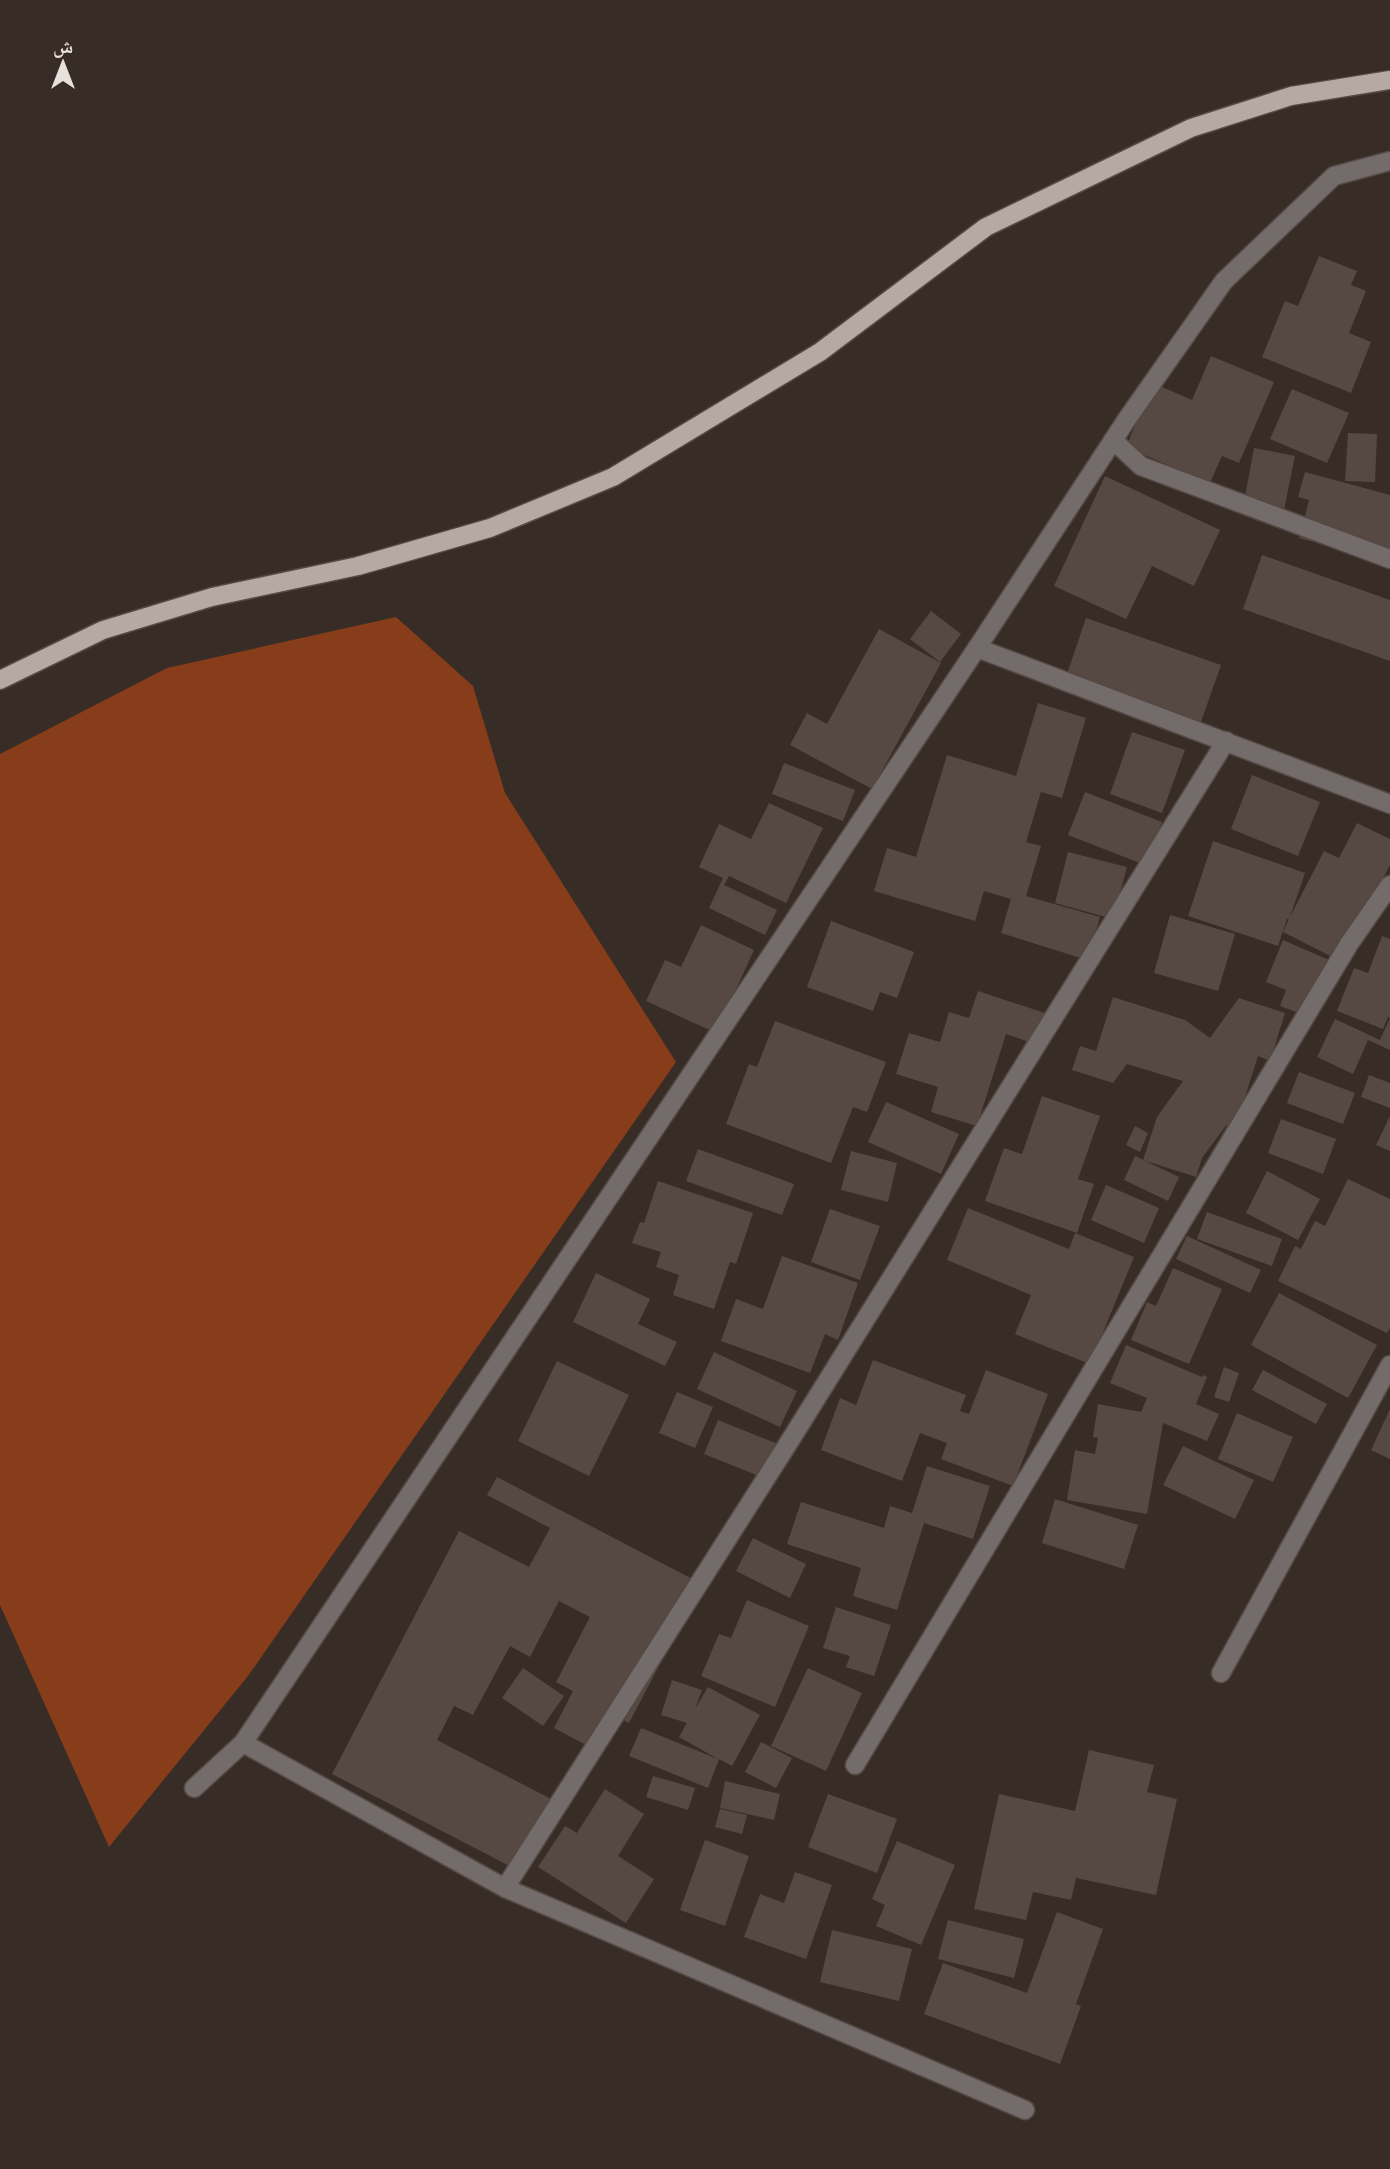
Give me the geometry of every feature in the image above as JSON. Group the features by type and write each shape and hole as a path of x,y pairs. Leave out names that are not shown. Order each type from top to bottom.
{"main road":[{"path":"0,680 103,631 212,597 358,566 490,528 613,477 820,352 986,227 1191,128 1291,96 1390,80"}],"street":[{"path":"194,1788 243,1743 977,648 1113,440 1224,281 1334,176 1390,161"},
{"path":"1113,440 1141,466 1390,559"},
{"path":"977,648 1390,804"},
{"path":"505,1888 791,1439 1226,741"},
{"path":"855,1765 1349,944 1390,885"},
{"path":"1221,1673 1390,1365"},
{"path":"243,1743 505,1888 1025,2110"}],"shaded area":[{"path":"396,617 473,686 505,793 676,1062 248,1676 109,1847 0,1605 0,754 167,668"}],"building":[{"path":"1319,256 1357,271 1351,285 1366,291 1349,333 1371,342 1351,393 1262,357 1285,301 1298,306"},
{"path":"1211,356 1274,382 1239,463 1222,456 1210,483 1126,447 1153,383 1192,400"},
{"path":"1292,389 1349,413 1327,463 1270,439"},
{"path":"1348,433 1377,434 1375,482 1345,481"},
{"path":"1254,448 1295,456 1284,510 1244,502"},
{"path":"1305,472 1390,495 1390,562 1299,538 1309,500 1298,497"},
{"path":"1105,476 1220,530 1194,586 1152,566 1126,619 1054,586"},
{"path":"1262,555 1390,600 1390,661 1243,609"},
{"path":"931,611 961,634 940,662 910,639"},
{"path":"1086,618 1221,665 1198,730 1064,683"},
{"path":"879,629 941,663 872,789 790,745 807,713 827,724"},
{"path":"1038,703 1086,718 1062,798 1041,792 1026,842 1041,846 1026,896 1100,917 1087,960 1001,933 1011,899 984,891 975,921 874,891 887,848 916,857 947,755 1016,776"},
{"path":"1132,732 1185,750 1162,813 1110,794"},
{"path":"784,763 855,790 843,821 772,794"},
{"path":"1252,775 1320,802 1298,856 1231,829"},
{"path":"1085,792 1162,822 1145,865 1068,835"},
{"path":"769,803 823,828 786,903 729,876 724,885 777,910 765,935 709,908 723,878 699,867 719,824 751,839"},
{"path":"1357,823 1390,839 1390,865 1340,961 1283,932 1289,919 1287,919 1278,946 1188,916 1213,841 1305,873 1290,917 1324,851 1339,858"},
{"path":"1068,852 1127,867 1113,919 1055,903"},
{"path":"1170,915 1235,934 1218,991 1154,973"},
{"path":"831,921 914,952 897,998 880,992 873,1011 807,987"},
{"path":"701,925 754,950 716,1033 646,1001 665,960 681,967"},
{"path":"1382,936 1390,939 1390,1018 1388,1017 1383,1029 1337,1011 1354,968 1368,973"},
{"path":"1283,940 1329,960 1307,1016 1280,1006 1286,990 1266,982"},
{"path":"978,991 1051,1015 1041,1046 1006,1034 977,1126 931,1112 938,1087 896,1074 909,1033 940,1042 949,1012 969,1018"},
{"path":"1113,997 1185,1020 1210,1038 1239,998 1285,1013 1270,1061 1258,1056 1241,1110 1202,1158 1196,1177 1143,1160 1157,1117 1183,1081 1127,1064 1113,1083 1072,1070 1080,1046 1096,1051"},
{"path":"1390,1018 1390,1050 1368,1040 1353,1074 1317,1057 1335,1019 1380,1040"},
{"path":"775,1021 886,1062 867,1112 853,1107 831,1163 726,1124 749,1064 757,1067"},
{"path":"1299,1072 1355,1093 1343,1124 1287,1103"},
{"path":"1369,1075 1390,1083 1390,1108 1361,1097"},
{"path":"1042,1096 1100,1116 1078,1179 1094,1184 1077,1233 985,1201 1004,1148 1022,1154"},
{"path":"886,1102 959,1134 941,1174 868,1142"},
{"path":"1390,1116 1390,1151 1376,1145"},
{"path":"1281,1119 1336,1139 1323,1174 1268,1153"},
{"path":"1135,1126 1148,1133 1140,1152 1126,1145"},
{"path":"698,1149 794,1184 782,1215 686,1181"},
{"path":"851,1151 897,1163 888,1202 841,1190"},
{"path":"1135,1156 1179,1177 1168,1201 1124,1180"},
{"path":"1267,1171 1320,1199 1298,1240 1246,1213"},
{"path":"1348,1179 1390,1199 1390,1328 1387,1333 1278,1281 1295,1246 1301,1249 1315,1221 1325,1226"},
{"path":"658,1181 753,1213 736,1264 730,1262 714,1309 673,1295 679,1275 656,1267 661,1252 632,1243 640,1222 644,1223"},
{"path":"1106,1185 1159,1208 1144,1243 1091,1220"},
{"path":"968,1208 1069,1249 1075,1233 1134,1257 1090,1364 1015,1334 1031,1295 947,1260"},
{"path":"830,1209 880,1226 860,1280 811,1262"},
{"path":"1207,1212 1282,1239 1272,1266 1197,1239"},
{"path":"1187,1236 1261,1270 1250,1293 1176,1259"},
{"path":"782,1256 858,1283 838,1340 825,1334 810,1373 721,1341 736,1299 763,1309"},
{"path":"1173,1268 1222,1289 1189,1364 1131,1340 1147,1302 1156,1306"},
{"path":"596,1273 650,1299 638,1324 677,1342 665,1366 573,1322"},
{"path":"1279,1293 1377,1345 1348,1398 1251,1345"},
{"path":"1126,1345 1207,1377 1196,1404 1219,1414 1207,1441 1163,1423 1147,1514 1067,1500 1075,1450 1095,1454 1098,1438 1093,1437 1098,1404 1141,1412 1147,1398 1110,1383"},
{"path":"714,1352 797,1391 780,1427 697,1389"},
{"path":"873,1360 966,1395 960,1411 969,1414 986,1370 1048,1394 1013,1486 941,1459 947,1443 920,1433 902,1481 821,1450 840,1398 856,1405"},
{"path":"557,1361 629,1395 589,1476 518,1441"},
{"path":"1224,1367 1239,1373 1229,1402 1214,1397"},
{"path":"1263,1370 1327,1404 1316,1424 1252,1390"},
{"path":"677,1392 713,1407 695,1448 659,1433"},
{"path":"1390,1409 1390,1459 1371,1450"},
{"path":"1237,1413 1293,1437 1273,1482 1218,1459"},
{"path":"718,1420 783,1446 769,1480 704,1454"},
{"path":"1183,1446 1254,1480 1235,1519 1163,1485"},
{"path":"927,1466 990,1486 973,1539 924,1523 897,1610 853,1596 861,1568 787,1544 801,1502 884,1528 890,1506 912,1513"},
{"path":"497,1477 702,1584 629,1723 606,1711 588,1746 554,1728 573,1691 556,1682 590,1617 559,1601 530,1657 510,1646 473,1715 454,1706 437,1740 557,1802 521,1872 332,1774 459,1531 529,1567 550,1528 487,1495"},
{"path":"1055,1499 1138,1525 1124,1569 1042,1543"},
{"path":"753,1538 806,1564 790,1598 736,1571"},
{"path":"747,1600 809,1626 775,1707 701,1676 719,1634 731,1638"},
{"path":"836,1607 891,1625 874,1676 846,1667 850,1656 823,1648"},
{"path":"523,1668 564,1696 543,1726 502,1698"},
{"path":"808,1668 862,1693 826,1771 771,1746"},
{"path":"672,1680 702,1690 695,1709 708,1687 760,1715 732,1766 719,1759 708,1788 629,1756 641,1728 718,1759 679,1737 687,1723 661,1715"},
{"path":"761,1742 792,1758 776,1788 745,1772"},
{"path":"1089,1750 1154,1765 1147,1792 1177,1799 1156,1895 1076,1878 1071,1900 1033,1892 1026,1920 974,1909 999,1794 1075,1811"},
{"path":"653,1776 695,1788 688,1810 646,1797"},
{"path":"725,1781 780,1794 774,1820 720,1808"},
{"path":"605,1789 644,1814 618,1856 654,1879 626,1923 538,1867 565,1826 577,1833"},
{"path":"828,1794 897,1819 877,1873 808,1847"},
{"path":"720,1809 747,1815 742,1834 715,1827"},
{"path":"705,1840 749,1856 725,1926 680,1910"},
{"path":"897,1841 955,1865 921,1945 876,1926 885,1905 872,1899"},
{"path":"795,1872 832,1885 806,1959 744,1937 760,1894 784,1903"},
{"path":"1057,1912 1103,1929 1076,2004 1081,2006 1060,2064 924,2014 943,1963 1027,1993"},
{"path":"948,1920 1024,1939 1014,1978 938,1959"},
{"path":"832,1930 912,1949 899,2001 820,1982"}]}
